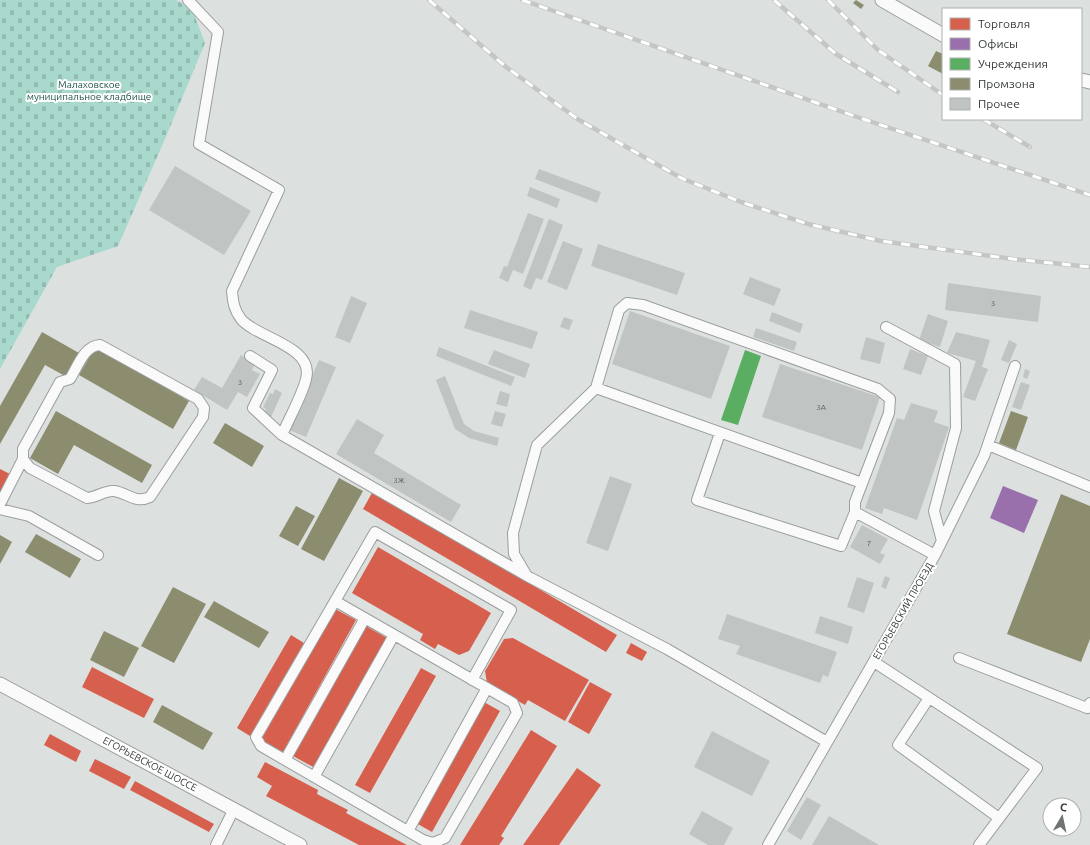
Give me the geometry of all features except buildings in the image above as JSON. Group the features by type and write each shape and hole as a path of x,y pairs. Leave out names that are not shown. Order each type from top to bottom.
{"main road":[{"path":"882,0 942,34"},
{"name":"ЕГОРЬЕВСКОЕ ШОССЕ","path":"0,684 300,845"}],"street":[{"path":"188,0 218,32 199,144 279,190 232,291 233,306 242,320 299,354 307,365 306,378 282,435"},
{"path":"527,576 514,554 513,534 537,445 596,388 619,310 627,303 643,305 878,389 890,399 889,413 855,502 855,512 841,546 697,500 720,433"},
{"path":"886,327 954,364 956,428 934,511 942,541"},
{"path":"0,504 23,459 23,449 60,382 70,379 87,350 93,346 100,345 198,399 204,408 202,417 198,424 150,497 144,500 136,500 116,491 107,490 98,497 87,498 30,468 23,459"},
{"path":"250,356 272,370 253,408 282,435 527,576 548,582 827,742"},
{"name":"ЕГОРЬЕВСКИЙ ПРОЕЗД","path":"768,845 935,555 988,444 1015,366"},
{"path":"596,388 862,483"},
{"path":"988,444 1090,487"},
{"path":"0,509 29,516 98,555"},
{"path":"855,512 935,555"},
{"path":"336,601 472,680 513,703 517,713 445,838 433,843 423,840 261,746 256,736 375,532 511,610 472,680"},
{"path":"285,760 365,618"},
{"path":"314,777 394,635"},
{"path":"959,658 1087,708 1090,703"},
{"path":"874,662 1037,768 979,845"},
{"path":"408,831 487,688"},
{"path":"929,698 898,745 999,818"},
{"path":"216,845 234,809"}],"green space":[{"name":"Малаховское муниципальное кладбище","path":"0,0 176,0 192,9 205,43 118,246 57,267 0,369"}],"railway":[{"path":"429,0 506,67 579,120 681,178 741,202 808,224 881,241 1013,259 1090,267"},
{"path":"522,0 863,119 1090,195"},
{"path":"774,0 836,54 898,92"},
{"path":"828,0 878,50 942,94"},
{"path":"985,120 1030,147"}]}
